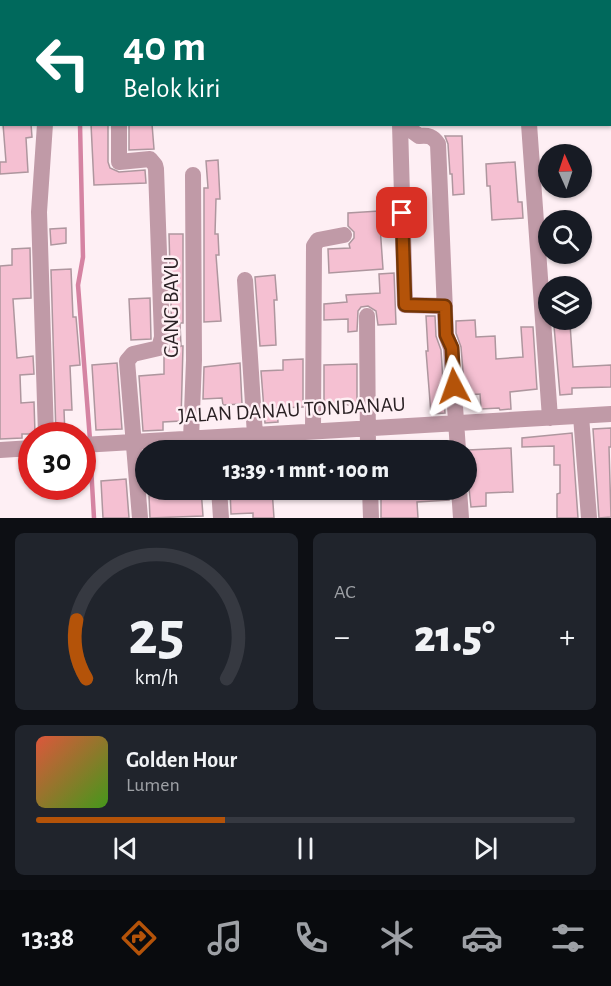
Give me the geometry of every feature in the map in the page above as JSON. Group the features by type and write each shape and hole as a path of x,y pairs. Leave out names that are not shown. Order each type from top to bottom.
{"street":[{"path":"45,126 39,212 46,422"},
{"path":"119,126 119,162 150,159 156,169 162,338 159,348 133,354 127,361 140,518"},
{"path":"400,126 405,305 445,306"},
{"path":"403,126 419,136 435,138 438,144 446,335 452,348 457,440"},
{"path":"530,126 550,418"},
{"name":"GANG BAYU","path":"191,439 194,360 193,175"},
{"path":"313,431 314,246 318,240 344,235"},
{"path":"245,280 255,435"},
{"path":"367,316 368,440"},
{"name":"JALAN DANAU TONDANAU","path":"233,440 255,435 313,431 611,414"},
{"path":"581,416 589,518"},
{"name":"JALAN DANAU TONDANAU","path":"96,444 196,440"},
{"path":"0,450 18,449"},
{"path":"220,500 221,518"},
{"path":"370,500 371,518"},
{"path":"460,500 461,518"}],"building":[{"path":"3,126 31,126 32,137 26,138 28,172 0,174 0,162 6,162"},
{"path":"91,126 108,126 110,168 119,172 145,170 146,183 94,185"},
{"path":"129,126 152,126 154,149 129,150"},
{"path":"445,136 462,136 464,194 453,195 448,144"},
{"path":"218,160 220,199 216,199 215,234 218,234 219,255 216,255 221,321 204,322 204,188 208,188 206,161"},
{"path":"515,162 518,202 522,202 523,218 492,220 486,164"},
{"path":"379,211 383,269 329,273 328,249 350,248 349,244 354,238 354,232 348,226 348,213"},
{"path":"66,228 66,243 51,245 50,229"},
{"path":"169,234 183,234 183,323 180,323 181,346 183,346 181,421 163,422 163,430 143,431 139,376 164,374 164,357 169,351 172,339"},
{"path":"30,248 31,298 13,299 17,358 33,356 34,374 20,375 21,403 34,402 35,422 18,422 18,438 0,439 0,266 12,265 12,249"},
{"path":"71,269 73,317 76,317 80,365 70,366 72,410 64,410 64,422 56,422 51,270"},
{"path":"394,273 396,324 378,325 376,311 368,306 361,307 358,311 357,331 348,332 348,319 324,320 324,304 347,302 346,295 380,293 379,274"},
{"path":"275,275 276,345 260,346 255,277"},
{"path":"150,298 151,339 131,340 129,299"},
{"path":"426,316 435,316 436,336 441,350 445,413 431,414"},
{"path":"475,320 476,337 495,336 496,359 523,357 521,327 533,327 537,389 510,392 511,409 481,409 480,394 465,395 461,347 456,333 456,321"},
{"path":"554,330 570,330 573,367 611,365 611,387 572,388 572,394 560,395"},
{"path":"303,359 303,407 277,408 278,422 265,423 261,371 283,370 283,360"},
{"path":"117,363 122,429 96,430 92,365"},
{"path":"240,363 242,404 223,405 222,398 203,399 204,367"},
{"path":"357,364 357,404 324,407 324,365"},
{"path":"611,428 611,447 609,447 611,517 599,518 593,429"},
{"path":"572,433 578,518 557,518 560,465 554,465 554,446 522,447 522,438"},
{"path":"511,448 513,492 486,493 486,506 471,507 470,500 477,500 477,450"},
{"path":"126,479 129,518 103,518 101,481"},
{"path":"149,500 202,500 203,516 150,518"},
{"path":"230,500 273,500 274,518 253,518 253,513 231,514"},
{"path":"381,500 449,500 417,502 418,518 381,518"}],"waterway":[{"path":"80,126 83,257 78,285 89,422"},
{"path":"93,500 94,518"}],"route":[{"path":"402,213 405,305 445,306 446,335 452,348 454,386"}]}
